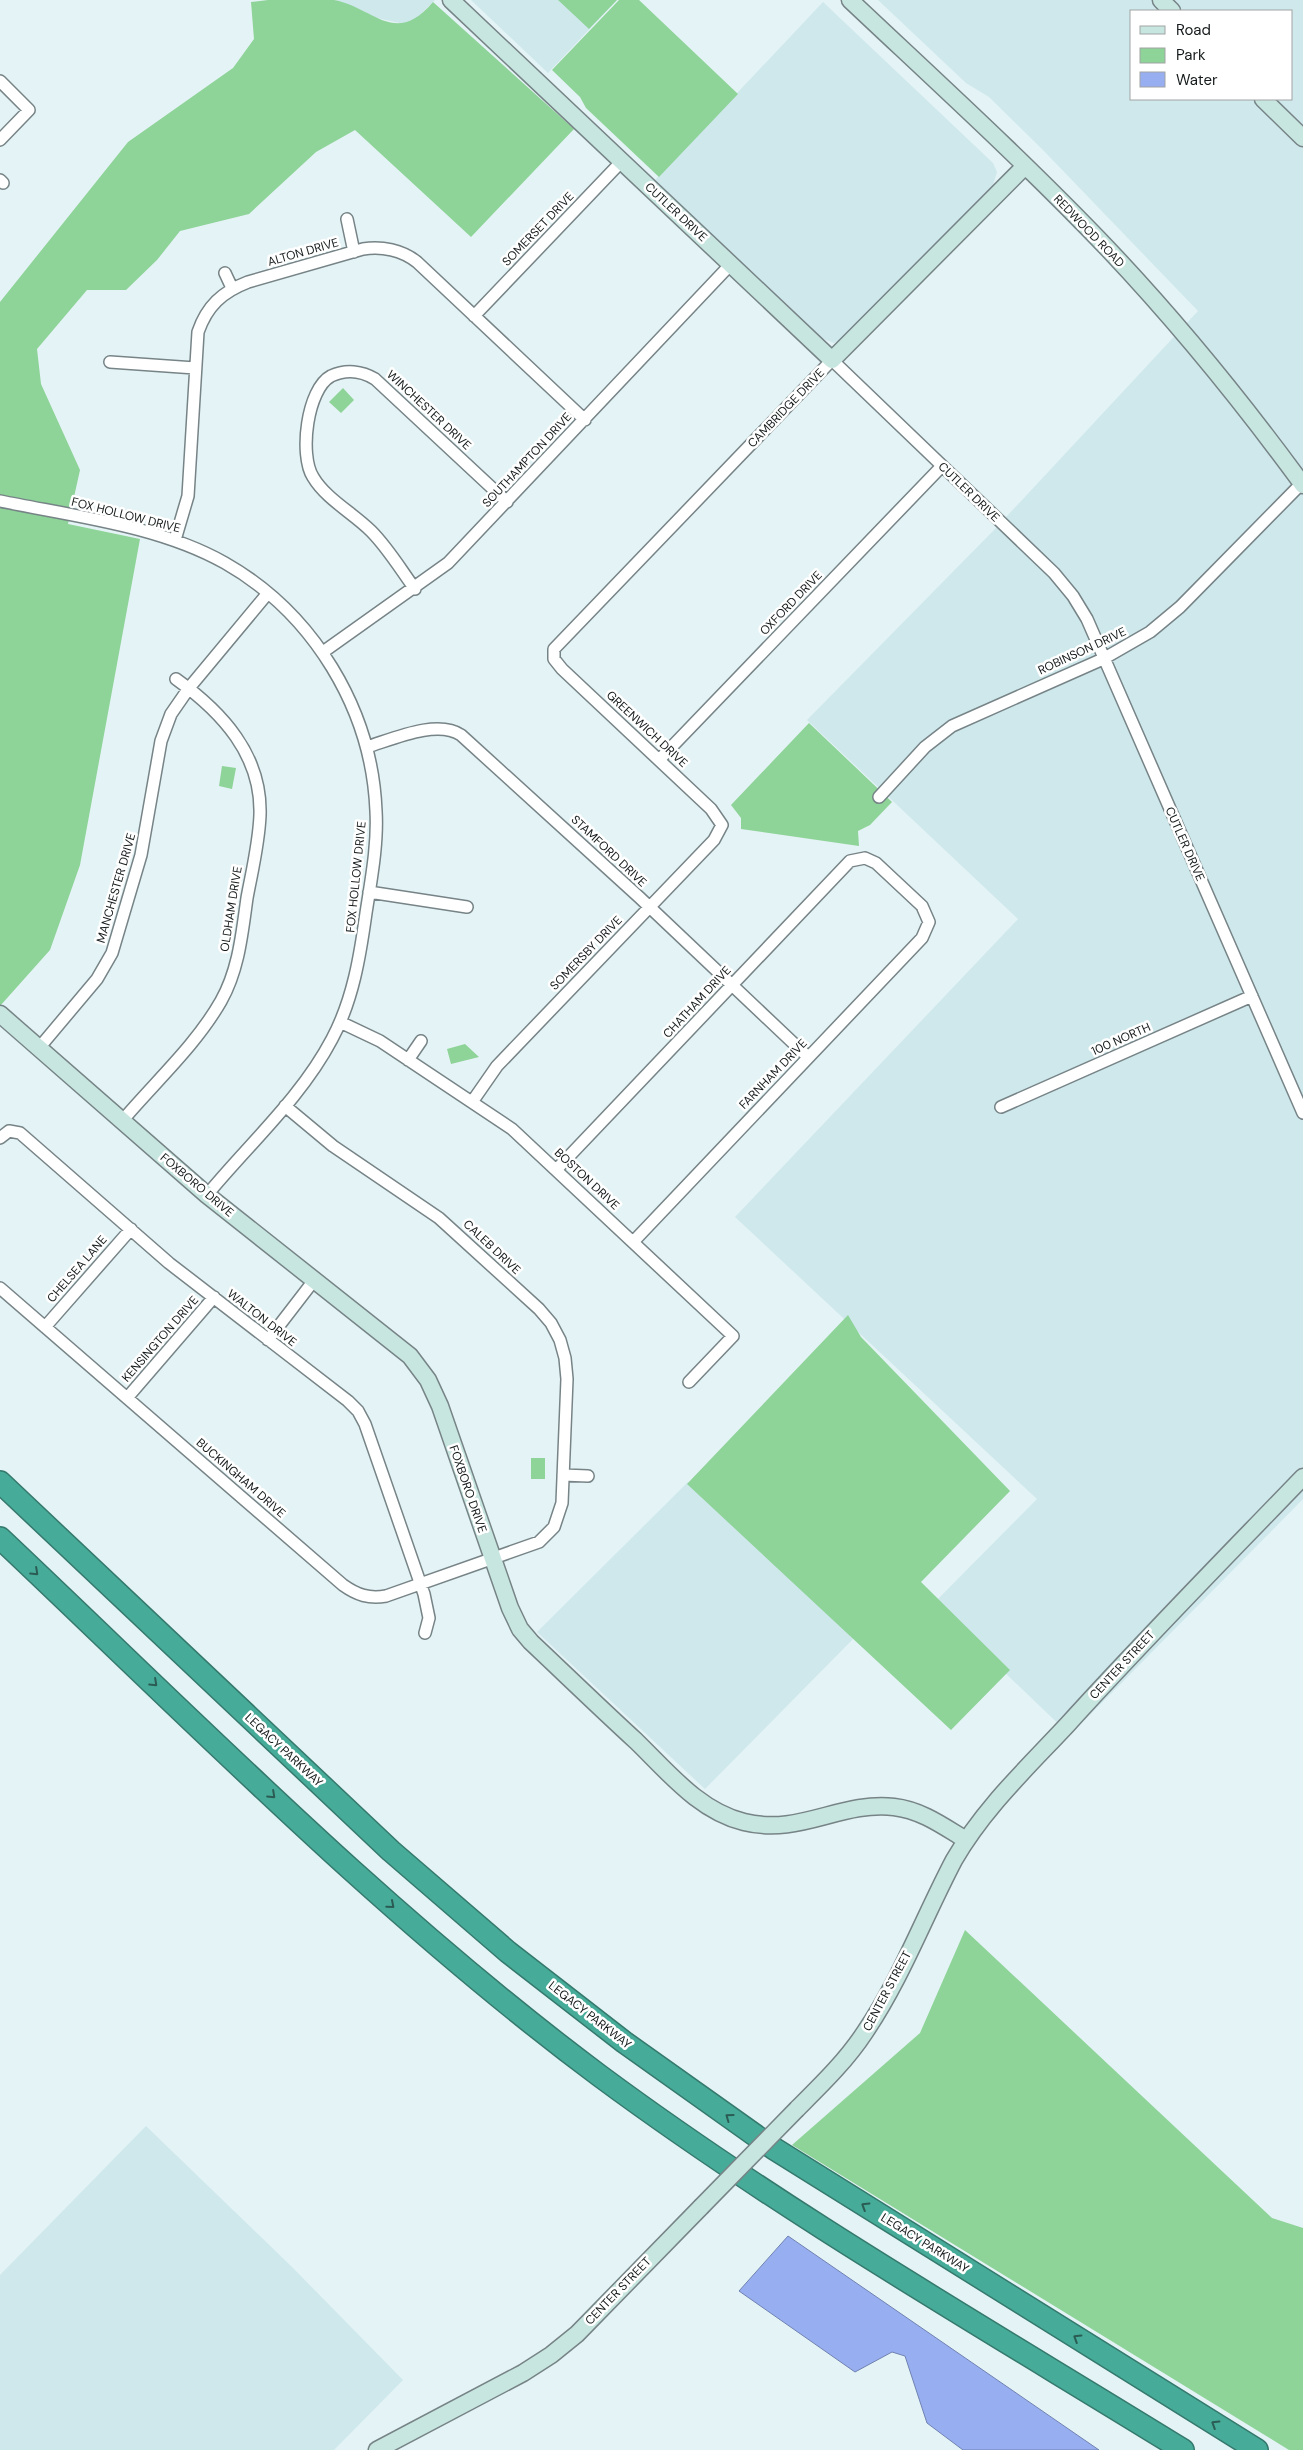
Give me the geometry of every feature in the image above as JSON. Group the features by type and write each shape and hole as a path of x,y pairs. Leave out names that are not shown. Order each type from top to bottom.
{"highway":[{"name":"LEGACY PARKWAY","path":"0,1482 391,1851 508,1952 624,2042 773,2148 1257,2450"},
{"path":"0,1538 366,1884 481,1983 600,2076 747,2180 1183,2450"}],"street":[{"name":"CUTLER DRIVE","path":"452,0 832,360 1066,586 1086,620 1104,658 1303,1113"},
{"name":"REDWOOD ROAD","path":"850,0 1025,166 1109,250 1161,306 1241,403 1303,484"},
{"path":"1161,0 1171,10"},
{"path":"0,82 29,110 0,140"},
{"path":"1264,100 1303,138"},
{"name":"SOMERSET DRIVE","path":"474,316 622,161"},
{"name":"CAMBRIDGE DRIVE","path":"553,654 561,639 832,360 1025,166"},
{"path":"347,219 354,252"},
{"name":"ALTON DRIVE","path":"175,540 188,496 198,332 205,315 216,300 232,288 354,252 378,248 398,251 412,258 585,420"},
{"name":"SOUTHAMPTON DRIVE","path":"323,652 415,589 448,563 731,264"},
{"path":"225,273 232,288"},
{"path":"110,362 195,368"},
{"name":"WINCHESTER DRIVE","path":"415,589 376,536 321,487 310,472 306,455 310,409 314,396 321,384 331,376 351,372 367,374 375,379 507,502"},
{"name":"OXFORD DRIVE","path":"659,760 942,466"},
{"name":"ROBINSON DRIVE","path":"879,796 925,748 952,726 1104,658 1150,632 1180,607 1303,484"},
{"name":"FOX HOLLOW DRIVE","path":"0,501 175,540 224,562 268,594 298,621 323,652 347,694 366,747 376,811 369,892 357,970 340,1022 321,1058 285,1106 207,1195"},
{"name":"MANCHESTER DRIVE","path":"39,1048 91,988 108,962 141,855 163,732 172,714 189,688 268,594"},
{"name":"GREENWICH DRIVE","path":"553,654 562,669 711,809 722,825"},
{"path":"176,679 189,688"},
{"name":"OLDHAM DRIVE","path":"122,1120 204,1026 227,990 239,951 257,836 259,802 255,779 247,755 226,722 189,688"},
{"name":"STAMFORD DRIVE","path":"366,747 436,728 449,728 455,731 649,907 808,1057"},
{"name":"SOMERSBY DRIVE","path":"472,1102 497,1066 714,840 722,825"},
{"name":"CHATHAM DRIVE","path":"556,1170 846,864 860,857 876,863 922,906 929,922"},
{"path":"369,892 467,907"},
{"name":"FARNHAM DRIVE","path":"633,1242 922,938 929,922"},
{"name":"100 NORTH","path":"1001,1107 1252,996"},
{"name":"FOXBORO DRIVE","path":"0,1014 207,1195 403,1349 423,1372 440,1406 513,1616 528,1640 686,1788 710,1807 745,1822 774,1827 801,1824 857,1808 894,1807 925,1816 966,1840"},
{"name":"BOSTON DRIVE","path":"340,1022 374,1038 512,1129 733,1336 688,1382"},
{"path":"408,1060 421,1041"},
{"name":"CALEB DRIVE","path":"285,1106 333,1146 439,1218 539,1309 551,1324 563,1349 566,1368 564,1475 560,1513 550,1533 533,1545 493,1559"},
{"name":"WALTON DRIVE","path":"4,1134 17,1131 23,1135 170,1263 348,1401 362,1417 429,1610 428,1626 425,1633"},
{"name":"CHELSEA LANE","path":"45,1327 131,1228"},
{"path":"268,1340 315,1279"},
{"name":"BUCKINGHAM DRIVE","path":"0,1288 349,1590 363,1596 378,1597 493,1559"},
{"name":"KENSINGTON DRIVE","path":"127,1398 214,1298"},
{"path":"564,1475 588,1476"},
{"name":"CENTER STREET","path":"377,2450 523,2373 558,2350 582,2328 839,2066 865,2033 883,2004 941,1884 966,1840 1002,1793 1116,1669 1303,1477"}],"shaded area":[{"path":"334,0 435,0 415,20 404,24 377,18"},
{"path":"471,0 617,0 548,73"},
{"path":"878,0 1303,0 1303,1499 1070,1735 933,1604 1037,1499 735,1217 1018,919 807,720 994,530 1198,311 1043,150 989,97 966,83"},
{"path":"823,2 993,163 997,172 993,185 843,338 834,343 821,338 655,180"},
{"path":"688,1482 855,1637 705,1789 537,1632"},
{"path":"146,2126 292,2267 403,2380 334,2450 0,2450 0,2275"}],"green space":[{"path":"268,0 334,0 348,4 385,21 396,23 407,22 420,15 433,2 574,129 471,237 355,130 316,152 249,214 180,231 157,260 126,290 87,290 37,349 41,384 80,470 68,524 140,539 80,865 50,950 0,1006 0,302 128,142 233,68 254,39 251,2"},
{"path":"558,0 617,0 589,29"},
{"path":"619,0 639,0 738,94 659,177 586,108 580,97 552,70"},
{"path":"343,388 354,400 341,413 329,402"},
{"path":"809,723 892,802 870,825 858,831 859,846 741,829 741,818 731,805"},
{"path":"222,766 236,768 232,789 219,786"},
{"path":"465,1044 479,1057 451,1064 447,1049"},
{"path":"848,1315 861,1337 1010,1491 921,1582 1010,1670 951,1730 687,1484"},
{"path":"531,1458 545,1458 545,1479 531,1479"},
{"path":"965,1930 1272,2218 1303,2228 1303,2450 1289,2450 792,2145 920,2033"}],"water":[{"path":"788,2236 1099,2450 963,2450 927,2423 905,2356 892,2352 855,2372 739,2291"}]}
